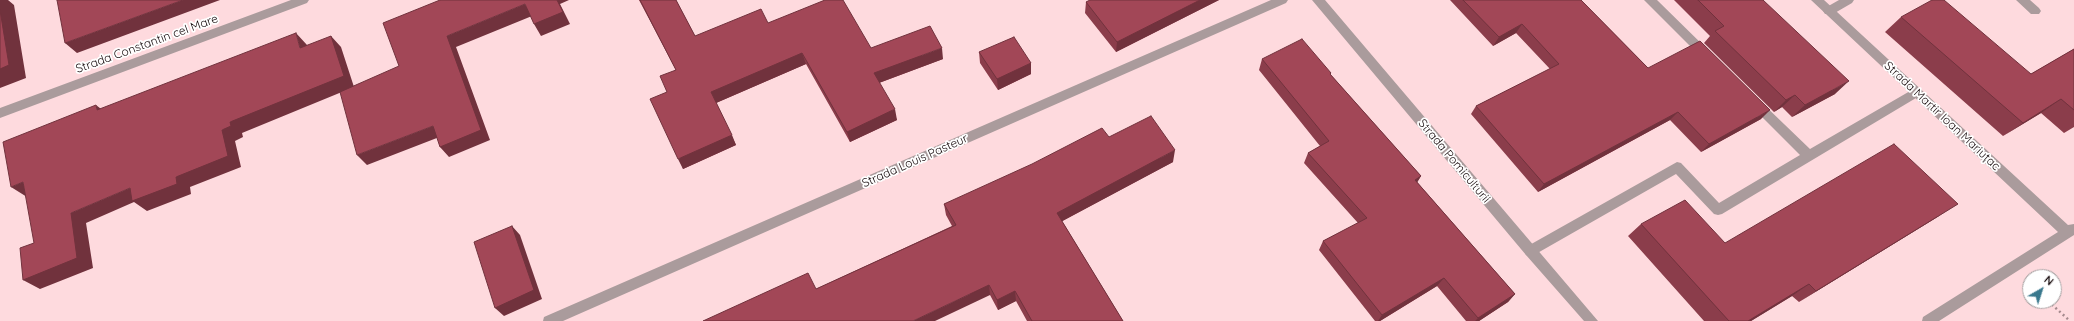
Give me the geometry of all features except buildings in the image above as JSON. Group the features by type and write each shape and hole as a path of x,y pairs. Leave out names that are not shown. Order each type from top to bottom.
{"street":[{"name":"Strada Constantin cel Mare","path":"0,113 303,0"},
{"name":"Strada Louis Pasteur","path":"548,321 1282,0"},
{"name":"Strada Pomiculturii","path":"1318,0 1530,252 1592,321"},
{"path":"1650,0 1712,61"},
{"name":"Strada Martir Ioan Mariuțac","path":"1817,0 2071,230"},
{"path":"1829,11 1848,0"},
{"path":"2022,0 2035,11"},
{"path":"1530,252 1677,167 1718,210 1917,92"},
{"path":"1747,94 1810,156"},
{"path":"1928,321 2071,230"}],"path":[{"path":"2057,309 2070,321"}]}
